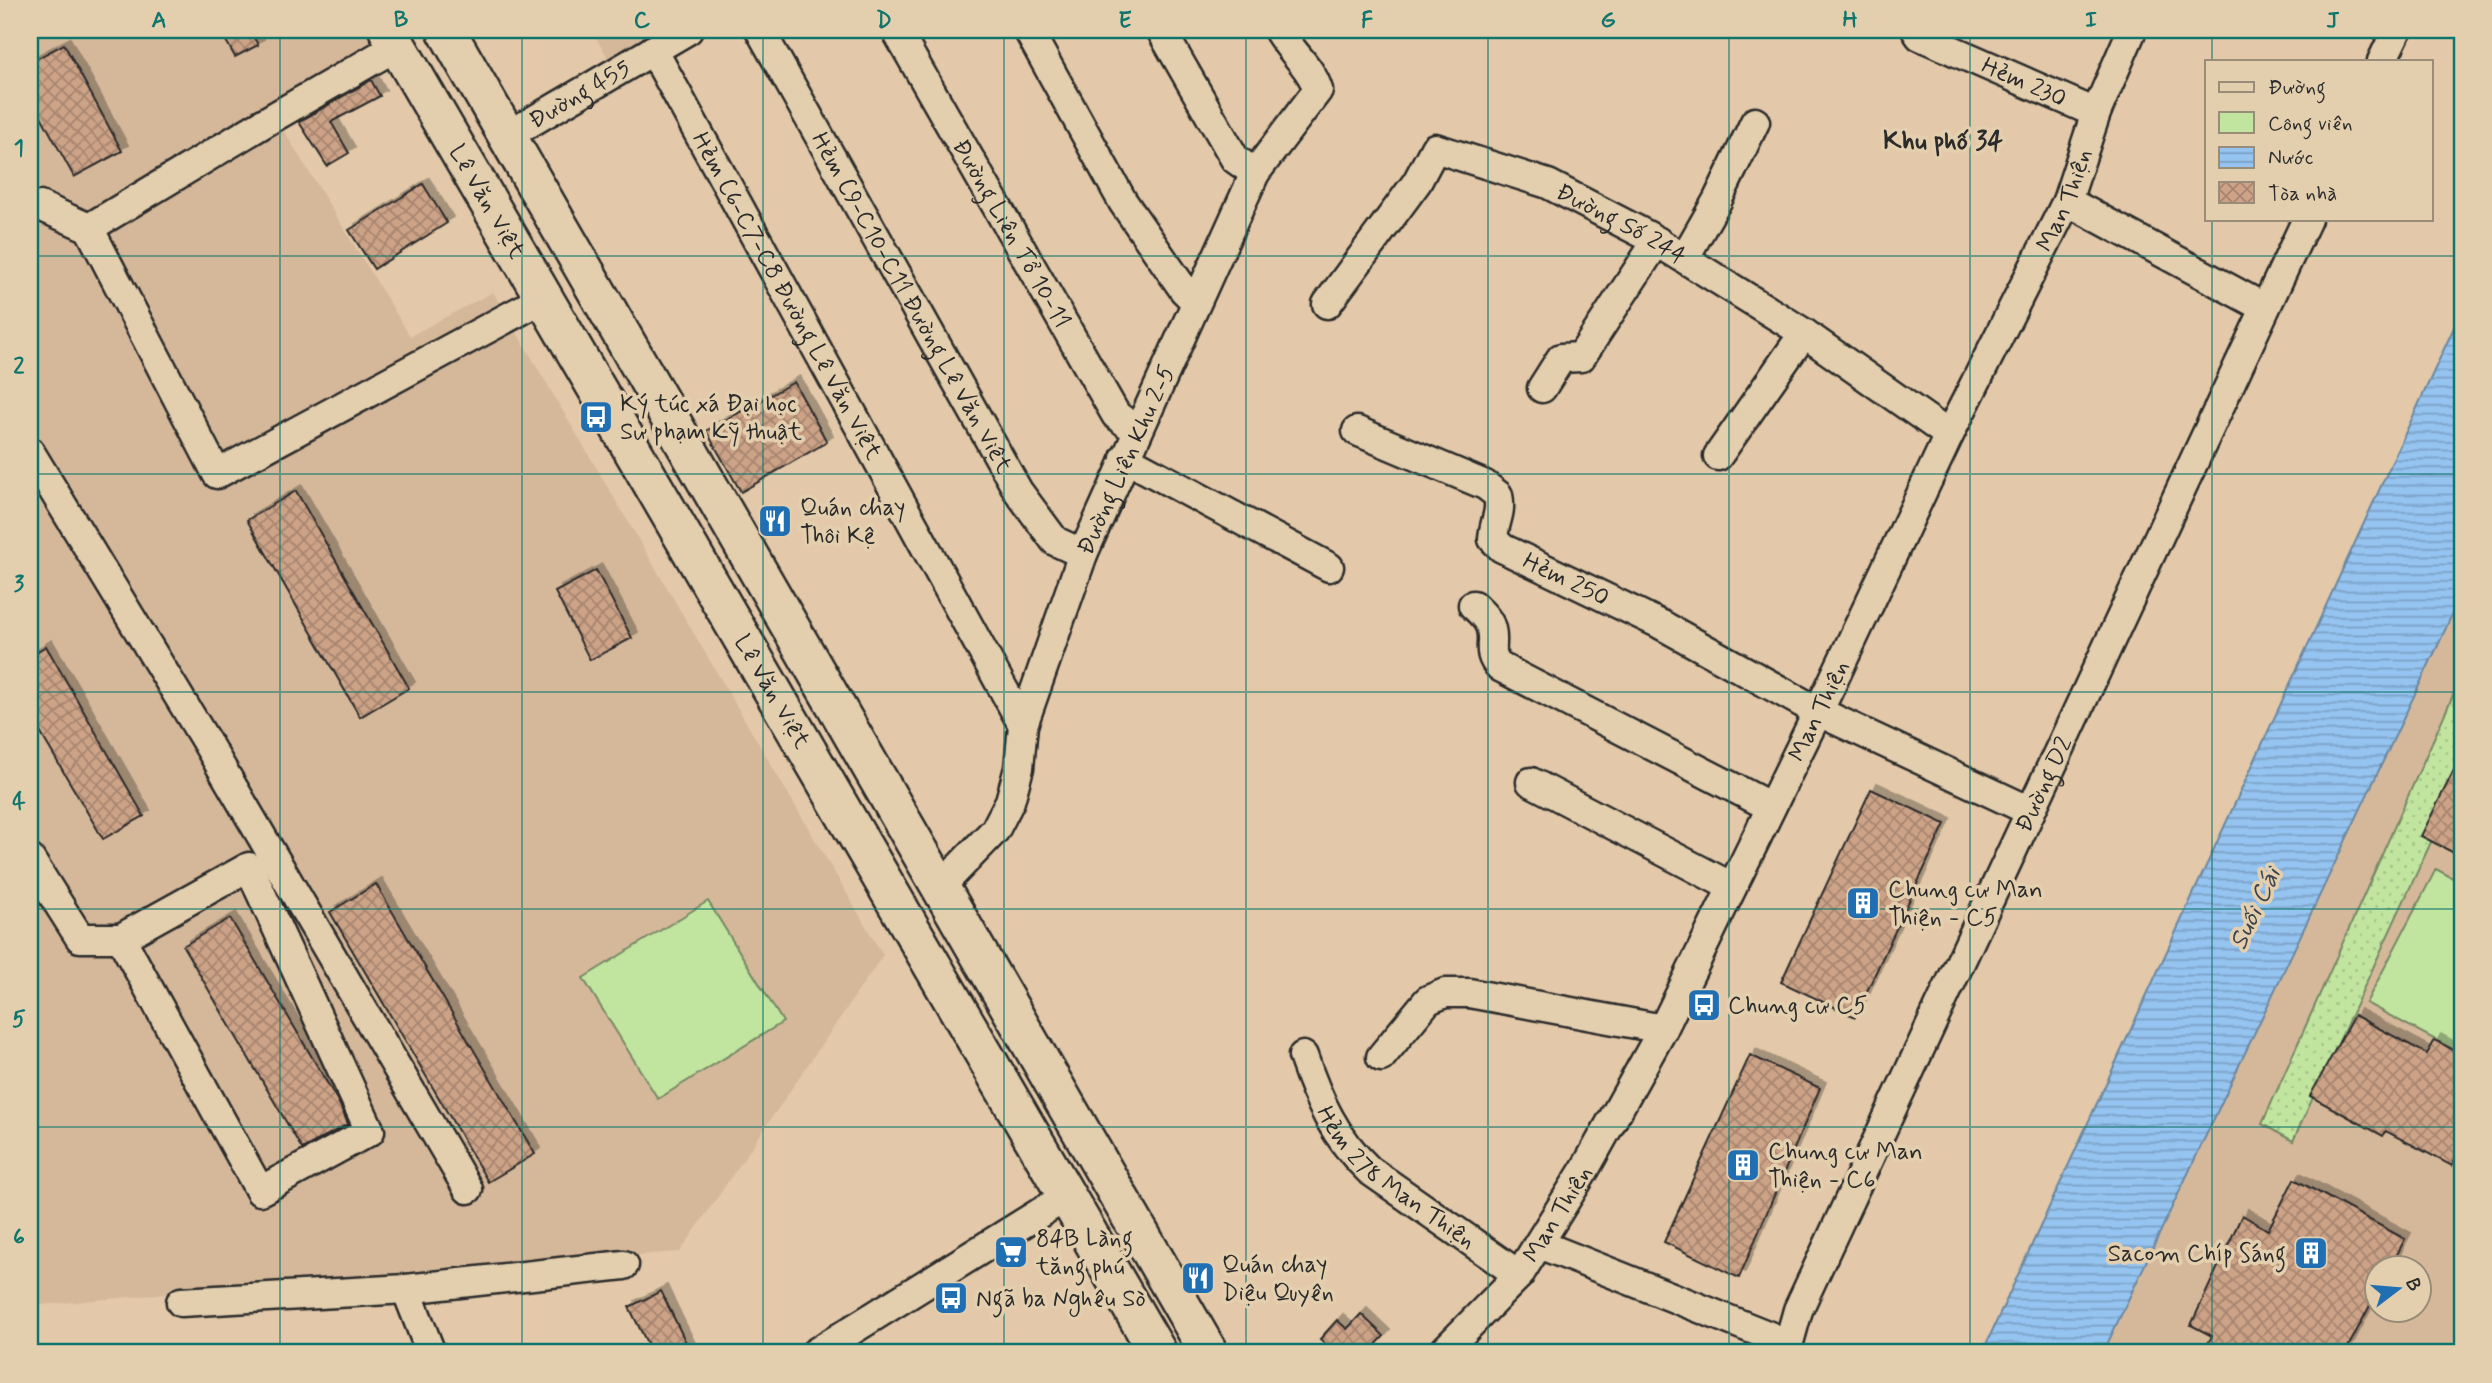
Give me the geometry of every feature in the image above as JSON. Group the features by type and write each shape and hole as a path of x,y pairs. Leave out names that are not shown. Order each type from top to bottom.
{"main road":[{"name":"Lê Văn Việt","path":"446,30 1209,1353"},
{"name":"Lê Văn Việt","path":"392,38 1158,1353"},
{"path":"464,161 507,136"},
{"path":"1067,1196 1105,1173"}],"street":[{"name":"Đường 455","path":"507,136 688,30"},
{"name":"Hẻm C9-C10-C11 Đường Lê Văn Việt","path":"760,30 1018,491 1055,541 1083,554"},
{"name":"Đường Liên Tổ 10-11","path":"896,30 1116,415 1137,431"},
{"path":"1028,30 1123,202 1184,290 1196,302"},
{"path":"1161,30 1235,159 1255,173"},
{"name":"Hẻm 230","path":"1916,30 1920,36 2096,113"},
{"name":"Man Thiện","path":"1442,1353 1519,1275 1585,1169 1663,1029 1949,435 2067,201 2096,113 2132,30"},
{"path":"2382,60 2397,30"},
{"name":"Đường Liên Khu 2-5","path":"940,887 995,830 1010,801 1019,768 1023,725 1083,554 1255,173 1318,90 1314,77 1282,37"},
{"path":"89,228 267,121 392,38"},
{"name":"Hẻm C6-C7-C8 Đường Lê Văn Việt","path":"653,50 1023,725"},
{"path":"1685,257 1717,201 1755,122"},
{"name":"Đường Số 244","path":"1327,304 1416,183 1435,148 1548,184 1657,241 1804,333 1949,435"},
{"path":"2067,201 2265,308"},
{"path":"30,209 40,206 89,228 217,474 544,298"},
{"name":"Đường D2","path":"1786,1348 1798,1310 2307,220"},
{"path":"1542,388 1561,358 1581,357 1657,241"},
{"path":"1718,456 1804,333"},
{"name":"Hẻm 250","path":"1357,431 1485,485 1498,495 1501,510 1493,539 1502,548 1660,624 1817,711"},
{"path":"30,452 204,738 468,1189"},
{"path":"1125,458 1329,567"},
{"path":"1473,605 1492,631 1491,651 1494,661 1500,667 1772,807"},
{"path":"1817,711 2030,811"},
{"path":"1531,782 1732,887"},
{"path":"30,859 80,938 121,938 249,867 370,1131 260,1191 121,938"},
{"path":"1381,1057 1428,1000 1445,993 1469,993 1663,1029"},
{"name":"Hẻm 278 Man Thiện","path":"1303,1056 1327,1116 1350,1152 1369,1170 1519,1275"},
{"path":"815,1353 1067,1196"},
{"path":"1539,1244 1786,1348"},
{"path":"181,1302 406,1289 624,1265"},
{"path":"406,1289 431,1353"}],"shaded area":[{"path":"30,30 388,30 397,46 276,118 410,336 493,292 883,955 680,1252 477,1266 30,1306"},
{"path":"591,30 664,30 610,61"},
{"path":"2462,592 2462,1353 2103,1353 2440,641"}],"green space":[{"path":"2462,675 2462,775 2293,1141 2262,1124"},
{"path":"2436,869 2462,883 2462,1054 2366,1003"},
{"path":"708,901 783,1022 658,1099 583,978"}],"water":[{"name":"Suối Cái","path":"2462,310 2462,592 2440,641 2103,1353 1982,1353"}],"building":[{"path":"220,30 250,30 258,45 235,57"},
{"path":"64,44 122,151 74,177 30,96 30,62"},
{"path":"371,80 380,96 331,122 349,153 327,166 299,122"},
{"path":"423,184 447,223 374,269 349,230"},
{"path":"794,382 827,442 741,492 706,431"},
{"path":"296,491 409,688 360,717 247,520"},
{"path":"596,570 632,638 590,660 555,592"},
{"path":"46,646 144,816 103,839 30,715 30,656"},
{"path":"2462,754 2462,857 2421,836"},
{"name":"Chung cư Man Thiện - C5","path":"1871,789 1945,824 1855,1017 1781,982"},
{"path":"376,884 535,1154 488,1182 330,912"},
{"path":"230,918 339,1103 348,1124 302,1149 183,946"},
{"path":"2354,1015 2427,1054 2435,1040 2462,1055 2462,1147 2452,1166 2386,1131 2383,1136 2310,1096"},
{"name":"Chung cư Man Thiện - C6","path":"1750,1055 1820,1088 1739,1278 1664,1242"},
{"name":"Sacom Chíp Sáng","path":"2294,1179 2405,1239 2397,1254 2362,1254 2362,1321 2345,1353 2203,1353 2212,1336 2191,1325 2242,1215 2268,1230"},
{"path":"661,1291 691,1353 652,1353 629,1307"},
{"path":"1361,1314 1384,1336 1368,1353 1335,1353 1320,1339 1337,1320 1347,1329"}],"place":[{"name":"Ký túc xá Đại học Sư phạm Kỹ thuật","path":"596,417"},
{"name":"Quán chay Thôi Kệ","path":"775,521"},
{"name":"Chung cư Man Thiện - C5","path":"1863,903"},
{"name":"Chung cư C5","path":"1704,1005"},
{"name":"Chung cư Man Thiện - C6","path":"1743,1165"},
{"name":"84B Làng tăng phú","path":"1011,1252"},
{"name":"Sacom Chíp Sáng","path":"2311,1253"},
{"name":"Quán chay Diệu Quyên","path":"1198,1278"},
{"name":"Ngã ba Nghêu Sò","path":"951,1298"}],"district":[{"name":"Khu phố 34","path":"1943,140"}]}
